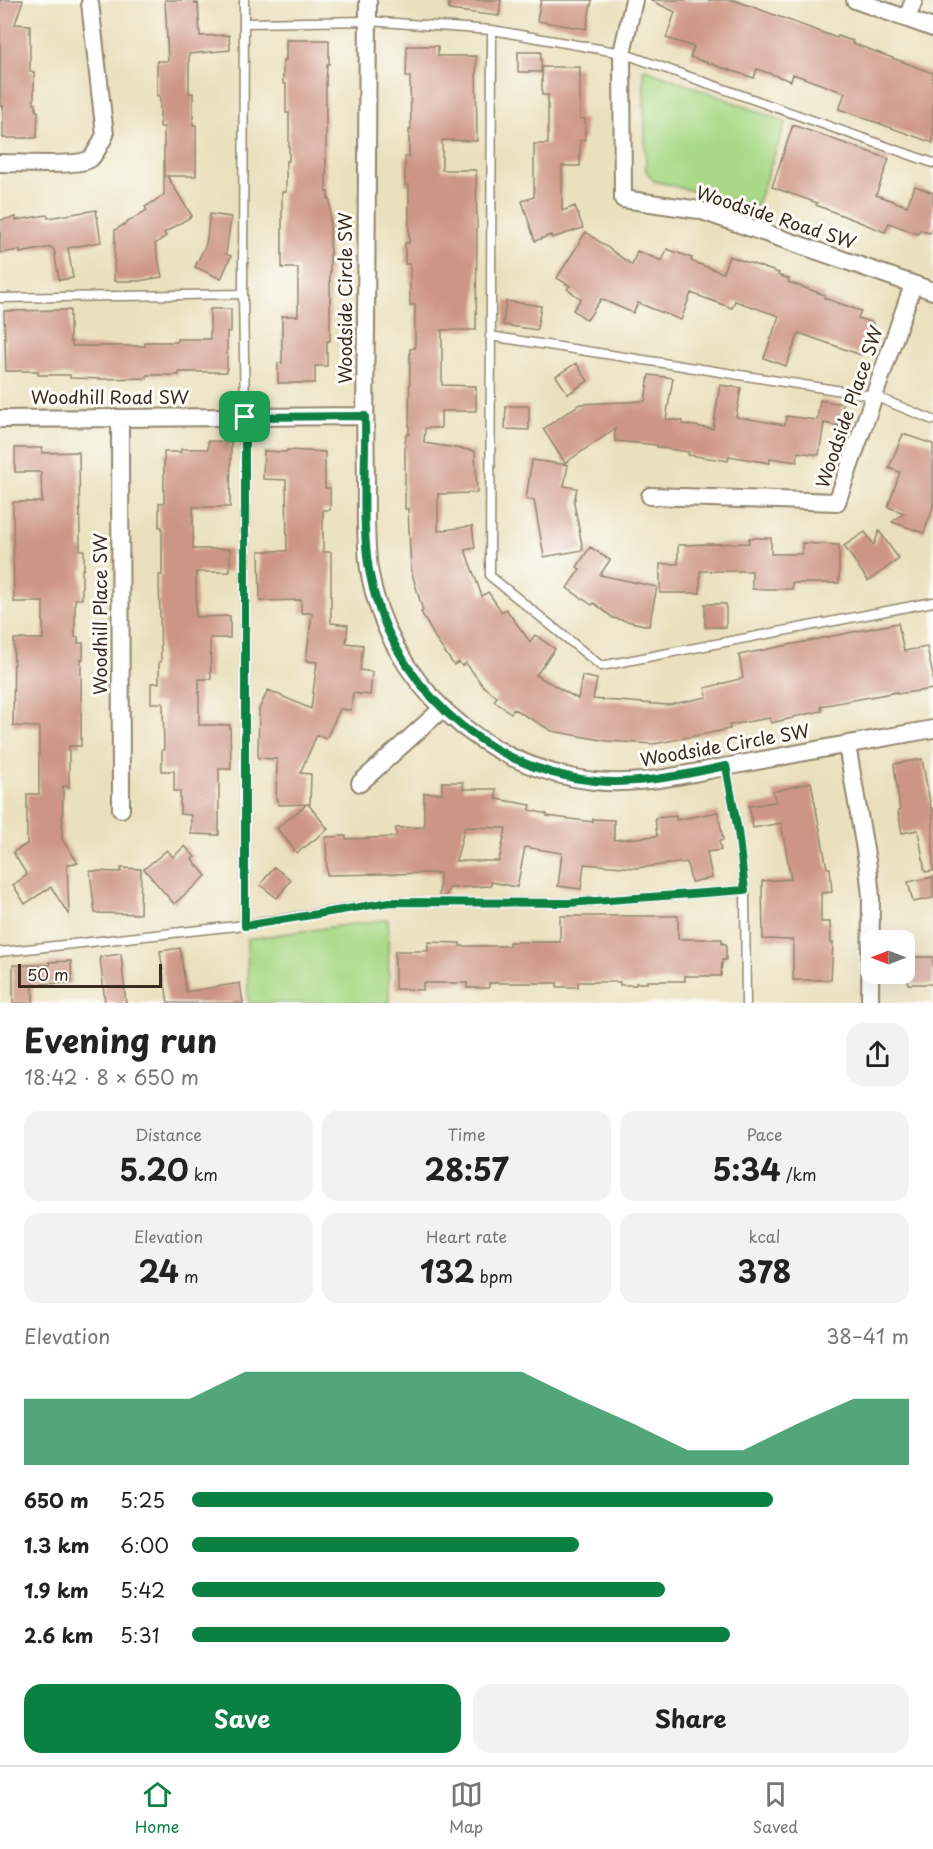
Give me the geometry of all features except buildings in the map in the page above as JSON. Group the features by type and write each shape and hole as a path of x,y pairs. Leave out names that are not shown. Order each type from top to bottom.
{"street":[{"name":"Woodside Circle SW","path":"368,0 366,545 376,597 384,622 408,668 442,709 460,725 501,752 546,771 570,777 619,782 679,776 933,729"},
{"name":"Woodside Road SW","path":"634,0 622,53 623,199 699,210 933,291"},
{"path":"855,0 933,28"},
{"path":"907,18 914,0"},
{"path":"0,163 73,163 89,159 105,135 90,3"},
{"name":"Woodside Place SW","path":"650,496 837,502 913,285"},
{"name":"Woodhill Road SW","path":"0,418 365,416"},
{"name":"Woodhill Place SW","path":"120,418 122,809"},
{"path":"360,783 442,709"},
{"path":"846,745 868,867 871,897 870,1003"}],"lane":[{"path":"244,0 245,926"},
{"path":"244,23 368,21 492,30 622,53 933,163"},
{"path":"492,30 490,576 601,666 933,602"},
{"path":"0,298 243,294"},
{"path":"490,336 874,396 933,420"},
{"path":"726,766 738,831 745,890 746,1003"},
{"path":"0,952 245,926 390,902 568,903 745,890"}],"green space":[{"path":"643,68 786,122 756,207 654,181 646,171"},
{"path":"388,919 389,1003 248,1003 247,939"}],"route":[{"path":"365,416 366,545 370,571 384,622 408,668 424,689 442,709 480,740 524,763 546,771 595,781 619,782 679,776 726,766 738,831 745,890 568,903 390,902 245,926 245,417 365,416"}]}
